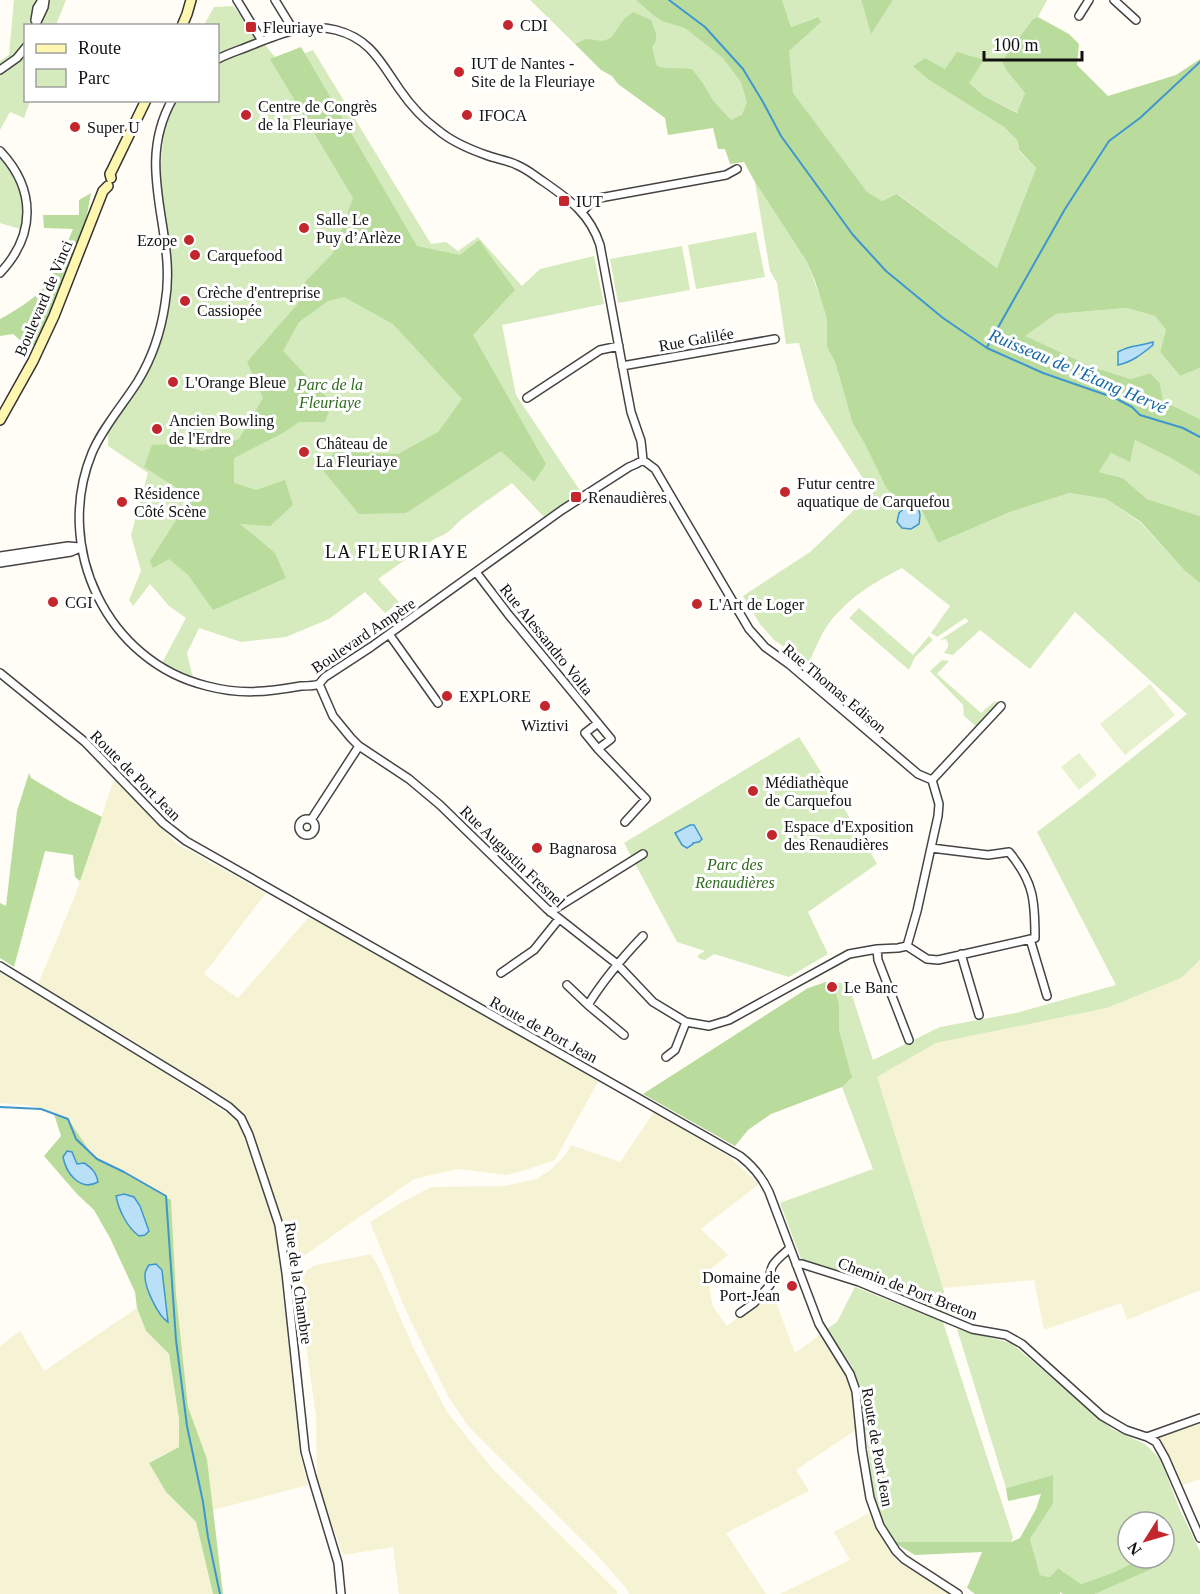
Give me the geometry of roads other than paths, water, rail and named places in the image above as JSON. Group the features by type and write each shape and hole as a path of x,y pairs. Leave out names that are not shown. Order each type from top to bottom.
{"main road":[{"path":"183,24 191,0"},
{"path":"187,14 198,0"},
{"name":"Boulevard de Vinci","path":"0,420 33,361 54,316 103,191 110,182 110,174 145,102"}],"street":[{"path":"34,24 37,8 44,0"},
{"path":"237,0 262,41"},
{"path":"275,0 294,31"},
{"path":"1079,16 1089,0"},
{"path":"1114,0 1136,20"},
{"path":"219,58 277,35 310,28 333,29 350,35 376,54 412,106 438,131 458,144 516,164 548,185 582,212 596,232 600,245 631,412 641,441 643,460"},
{"path":"0,70 17,58 24,49"},
{"name":"Boulevard Ampère","path":"171,102 159,132 156,157 157,192 168,267 165,306 156,341 146,366 96,444 87,466 79,508 84,560 92,587 108,616 129,642 143,654 181,678 225,691 269,692 319,684 325,677 562,510 643,460"},
{"path":"0,152 14,168 21,181 28,215 21,241 11,260 0,273"},
{"path":"582,212 594,200 726,175 737,169"},
{"name":"Rue Galilée","path":"622,366 775,339"},
{"path":"526,398 600,350 619,346"},
{"name":"Rue Thomas Edison","path":"643,460 655,469 757,639 918,774 932,780"},
{"path":"0,556 68,546 82,547"},
{"path":"0,563 71,552 82,547"},
{"name":"Rue Alessandro Volta","path":"476,572 611,739 598,749"},
{"path":"389,634 438,703"},
{"name":"Route de Port Jean","path":"0,673 85,742 163,823 186,841 740,1156 760,1174 819,1324 850,1374 856,1391 870,1498 880,1526 889,1542 904,1559 957,1594"},
{"name":"Rue Augustin Fresnel","path":"319,684 333,716 359,746 409,778 550,912 617,964 653,1002 686,1022 709,1026 729,1020 849,954 877,949"},
{"path":"907,946 938,816 939,804 932,780 1001,706"},
{"path":"598,723 585,733 646,800 625,822"},
{"path":"311,820 359,746"},
{"path":"909,1040 878,960 877,949 907,946 927,959 938,960 1035,938 1035,907 1030,885 1010,852 988,855 931,848"},
{"path":"550,912 643,854"},
{"path":"501,973 534,950 559,919"},
{"path":"588,1005 617,964 644,936"},
{"path":"1030,939 1047,996"},
{"path":"961,954 979,1015"},
{"name":"Rue de la Chambre","path":"0,966 201,1089 229,1107 241,1118 249,1135 279,1225 305,1451 338,1563 340,1594"},
{"path":"567,986 624,1035"},
{"path":"666,1057 675,1050 686,1022"},
{"path":"740,1313 770,1285 769,1272 775,1262 790,1248"},
{"name":"Chemin de Port Breton","path":"796,1264 859,1282 972,1329 1006,1335 1022,1344 1102,1416 1126,1430 1156,1442 1200,1538"},
{"path":"1147,1437 1200,1418"}],"water":[{"path":"1153,342 1153,345 1137,357 1118,365 1118,352"},
{"path":"907,506 918,506 920,515 919,524 911,529 902,528 897,522 899,513"},
{"path":"694,825 702,839 687,848 682,845 675,833"},
{"path":"67,1151 72,1152 77,1164 84,1163 91,1169 98,1182 85,1185 71,1175 63,1157"},
{"path":"124,1194 134,1197 140,1206 149,1231 145,1235 139,1236 124,1218 116,1196"},
{"path":"156,1264 162,1270 168,1322 156,1308 145,1280 145,1272 149,1265"}],"waterway":[{"name":"Ruisseau de l'Étang Hervé","path":"669,0 705,27 743,69 781,136 853,235 886,271 943,318 987,348 1043,373 1115,398 1132,407 1140,415 1183,428 1200,437"},
{"path":"987,347 1065,209 1109,141 1140,118 1200,62"},
{"path":"0,1107 41,1109 68,1119 76,1139 97,1159 166,1196 176,1340 187,1426 220,1594"}],"place":[{"name":"CDI","path":"508,25"},
{"name":"Fleuriaye","path":"251,27"},
{"name":"IUT de Nantes - Site de la Fleuriaye","path":"459,72"},
{"name":"Centre de Congrès de la Fleuriaye","path":"246,115"},
{"name":"IFOCA","path":"467,115"},
{"name":"Super U","path":"75,127"},
{"name":"IUT","path":"564,201"},
{"name":"Salle Le Puy d’Arlèze","path":"304,228"},
{"name":"Ezope","path":"189,240"},
{"name":"Carquefood","path":"195,255"},
{"name":"Crèche d'entreprise Cassiopée","path":"185,301"},
{"name":"L'Orange Bleue","path":"173,382"},
{"name":"Ancien Bowling de l'Erdre","path":"157,429"},
{"name":"Château de La Fleuriaye","path":"304,452"},
{"name":"Futur centre aquatique de Carquefou","path":"785,492"},
{"name":"Renaudières","path":"576,497"},
{"name":"Résidence Côté Scène","path":"122,502"},
{"name":"CGI","path":"53,602"},
{"name":"L'Art de Loger","path":"697,604"},
{"name":"EXPLORE","path":"447,696"},
{"name":"Wiztivi","path":"545,706"},
{"name":"Médiathèque de Carquefou","path":"753,791"},
{"name":"Espace d'Exposition des Renaudières","path":"772,835"},
{"name":"Bagnarosa","path":"537,848"},
{"name":"Le Banc","path":"832,987"},
{"name":"Domaine de Port-Jean","path":"792,1286"}],"district":[{"name":"LA FLEURIAYE","path":"397,552"}],"park label":[{"name":"Parc de la Fleuriaye","path":"330,393"},
{"name":"Parc des Renaudières","path":"735,873"}]}
